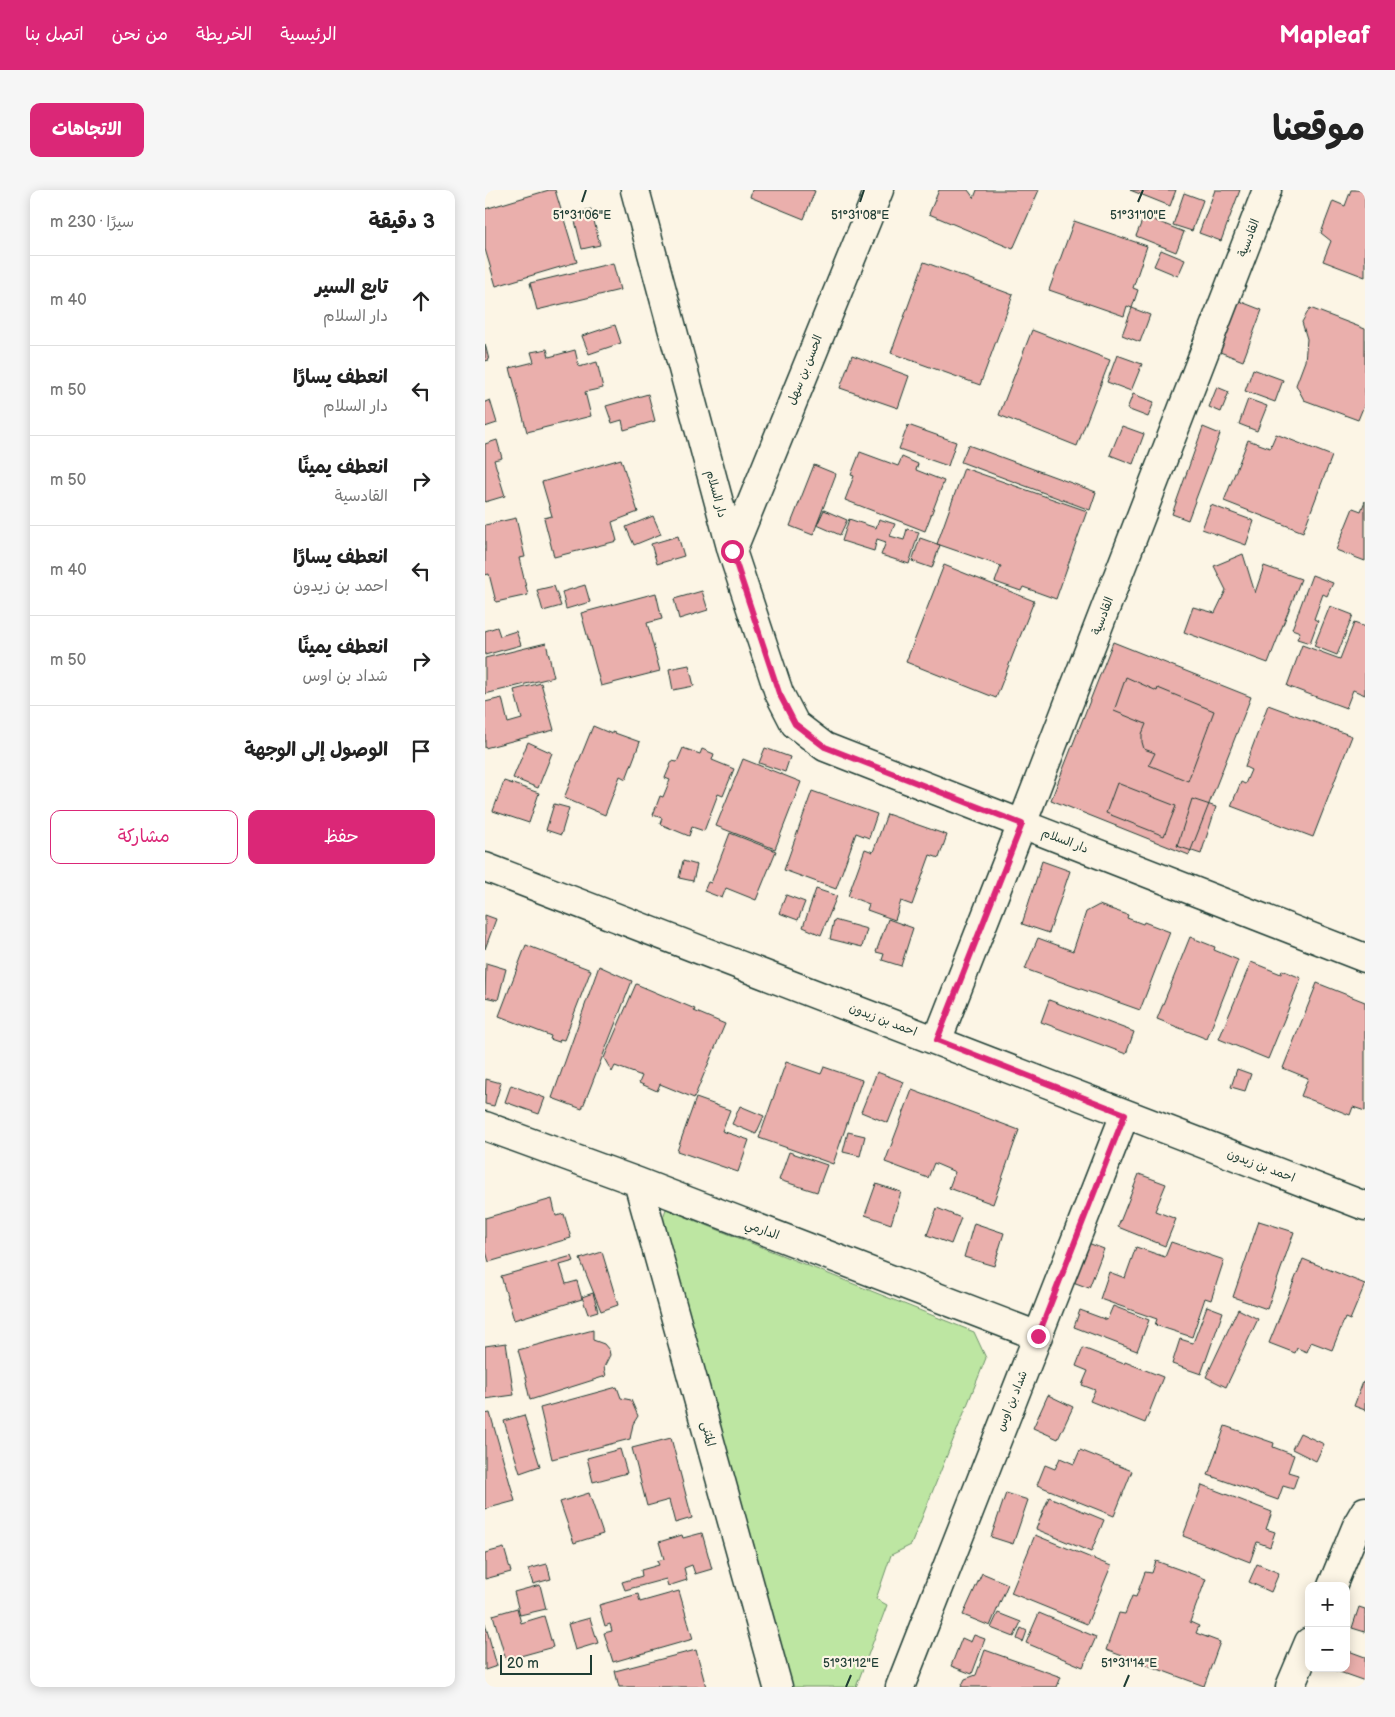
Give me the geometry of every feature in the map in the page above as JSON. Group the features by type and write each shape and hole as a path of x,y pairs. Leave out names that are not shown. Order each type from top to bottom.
{"street":[{"name":"دار السلام","path":"635,190 732,551 779,693 795,724 825,747 1022,824 1363,951"},
{"name":"الحسن بن سهل","path":"732,551 879,190"},
{"name":"القادسية","path":"937,1040 1267,190"},
{"name":"احمد بن زيدون","path":"485,867 1365,1206"},
{"name":"شداد بن اوس","path":"899,1687 1125,1114"},
{"name":"الدارمي","path":"485,1126 638,1182 1038,1336"},
{"name":"المثنى","path":"638,1182 778,1687"},
{"path":"1334,1582 1358,1523 1365,1511"},
{"path":"1290,1687 1305,1651"}],"green space":[{"path":"666,1209 974,1332 986,1358 911,1545 891,1555 876,1599 887,1605 856,1687 779,1687 659,1229"}],"building":[{"path":"549,190 555,190 577,262 496,286 485,249 485,209"},
{"path":"752,190 815,191 804,219 750,197"},
{"path":"939,190 968,190 974,198 977,190 1039,190 1013,249 929,214"},
{"path":"1130,190 1176,190 1170,206"},
{"path":"1215,190 1240,190 1221,241 1199,233"},
{"path":"1351,190 1365,190 1365,277 1323,261 1331,241 1321,233 1333,201 1345,206"},
{"path":"1184,193 1203,200 1192,231 1173,225"},
{"path":"591,209 600,245 582,249 573,213"},
{"path":"1144,216 1184,232 1176,252 1136,236"},
{"path":"1074,221 1147,246 1133,288 1138,290 1132,308 1127,306 1124,316 1049,290"},
{"path":"1161,250 1185,260 1178,276 1154,266"},
{"path":"924,262 1013,295 980,385 891,353"},
{"path":"613,263 620,290 537,310 530,283"},
{"path":"1239,301 1262,310 1243,361 1220,352"},
{"path":"1132,308 1150,315 1140,342 1122,335"},
{"path":"1310,308 1365,329 1365,403 1358,420 1304,400 1296,385 1305,361 1307,339 1302,322"},
{"path":"615,325 621,343 589,354 582,336"},
{"path":"1032,330 1110,360 1077,446 999,415"},
{"path":"485,344 489,360 485,361"},
{"path":"547,349 549,357 575,350 579,367 597,362 603,388 585,392 591,416 527,432 510,368 534,362 531,352"},
{"path":"852,355 909,376 898,408 840,388"},
{"path":"1117,355 1142,364 1131,391 1107,382"},
{"path":"1253,369 1283,380 1275,402 1245,391"},
{"path":"1217,387 1229,392 1221,412 1209,407"},
{"path":"648,394 655,421 624,430 622,420 612,423 606,406"},
{"path":"1133,394 1154,402 1148,417 1127,409"},
{"path":"1248,399 1267,406 1257,431 1239,424"},
{"path":"490,400 497,423 485,427 485,402"},
{"path":"908,425 956,442 948,466 899,449"},
{"path":"1122,426 1144,434 1133,464 1110,455"},
{"path":"1203,427 1220,434 1188,520 1172,514"},
{"path":"1276,434 1332,456 1303,532 1224,501 1248,440 1270,448"},
{"path":"497,440 502,458 494,460 505,496 485,502 485,444"},
{"path":"968,445 1096,492 1090,510 961,462"},
{"path":"860,452 898,466 902,457 918,464 916,470 944,481 925,531 845,500 854,476 851,475"},
{"path":"621,459 638,512 612,522 617,541 554,557 544,518 552,516 542,482"},
{"path":"814,465 836,474 813,535 790,526"},
{"path":"964,468 1087,511 1056,599 1023,587 1021,591 995,582 1001,566 937,544"},
{"path":"1365,501 1365,561 1336,550 1353,508 1361,511"},
{"path":"1211,505 1254,521 1246,545 1202,529"},
{"path":"824,510 847,520 840,535 817,525"},
{"path":"653,516 661,534 634,545 626,527"},
{"path":"516,518 525,557 519,558 528,595 496,602 489,574 485,575 485,525"},
{"path":"849,519 876,528 879,519 895,524 890,536 904,540 907,529 919,532 909,564 881,555 886,542 877,539 874,551 842,541"},
{"path":"678,536 684,556 657,564 651,544"},
{"path":"920,538 940,545 932,568 912,561"},
{"path":"1243,554 1255,593 1264,566 1301,579 1268,663 1184,632 1193,607 1215,613 1226,590 1214,566"},
{"path":"944,565 1034,601 996,698 906,662"},
{"path":"1312,575 1333,583 1327,596 1323,594 1314,619 1318,621 1310,643 1297,639 1300,632 1292,629"},
{"path":"585,585 590,602 566,609 562,592"},
{"path":"554,586 561,606 543,611 537,590"},
{"path":"702,591 708,610 679,619 674,599"},
{"path":"656,593 662,619 647,623 660,671 601,686 581,613"},
{"path":"1330,606 1353,615 1337,655 1314,646"},
{"path":"1354,623 1365,627 1365,695 1353,690 1346,708 1287,686 1302,645 1340,659"},
{"path":"497,627 500,636 516,631 521,645 485,655 485,631"},
{"path":"1113,642 1251,697 1189,855 1051,800"},
{"path":"546,643 554,677 485,694 485,658"},
{"path":"689,665 694,686 673,690 669,669"},
{"path":"1126,677 1157,691 1158,688 1214,711 1188,781 1149,765 1155,753 1144,749 1142,734 1146,724 1114,711"},
{"path":"541,683 554,730 485,748 485,702 502,698 508,723 522,719 514,690"},
{"path":"1268,705 1352,736 1313,837 1231,806 1241,782 1245,784 1251,770 1245,767"},
{"path":"593,726 640,742 626,779 620,776 605,815 564,798"},
{"path":"528,742 552,753 538,788 513,778"},
{"path":"683,748 700,754 702,749 714,754 712,760 734,769 723,796 718,794 704,831 692,827 689,836 660,824 662,818 653,815 660,796 663,797 670,780 665,778 672,761 677,762"},
{"path":"765,748 790,757 785,772 759,763"},
{"path":"743,759 801,782 775,849 716,826"},
{"path":"504,781 539,793 529,823 493,811"},
{"path":"1117,783 1176,806 1164,836 1106,813"},
{"path":"812,791 877,814 869,838 856,833 836,889 784,870"},
{"path":"1192,799 1216,807 1201,854 1177,846"},
{"path":"554,804 569,808 561,835 546,830"},
{"path":"887,814 947,835 939,858 930,855 912,905 901,901 895,920 867,910 869,904 848,896 865,849 873,852"},
{"path":"730,833 776,851 756,900 726,888 722,898 704,891 708,882 711,883"},
{"path":"683,861 697,865 693,881 679,878"},
{"path":"1042,861 1070,871 1049,933 1022,924"},
{"path":"816,889 837,896 821,935 803,927"},
{"path":"786,895 805,902 798,920 779,913"},
{"path":"1099,905 1128,915 1127,918 1170,932 1140,1010 1025,969 1038,938 1073,951 1086,912"},
{"path":"485,915 496,919 485,949"},
{"path":"888,919 913,928 901,966 882,960 884,954 876,952"},
{"path":"834,920 867,929 862,947 830,939"},
{"path":"1190,937 1215,947 1214,950 1238,960 1207,1039 1157,1019"},
{"path":"526,945 591,970 564,1040 560,1039 559,1042 550,1039 551,1036 499,1016"},
{"path":"1251,962 1281,974 1282,970 1301,978 1268,1059 1219,1039"},
{"path":"486,963 506,969 498,1000 485,997"},
{"path":"599,966 632,981 582,1109 552,1098"},
{"path":"1317,983 1365,1002 1365,1111 1353,1107 1350,1115 1301,1096 1308,1078 1283,1068"},
{"path":"636,984 725,1024 694,1098 660,1084 657,1091 639,1083 642,1076 615,1066 612,1072 604,1058"},
{"path":"1049,1000 1134,1032 1126,1054 1041,1022"},
{"path":"786,1062 821,1074 824,1067 862,1080 833,1164 759,1138"},
{"path":"1237,1069 1251,1074 1245,1091 1231,1087"},
{"path":"877,1072 904,1082 888,1123 861,1112"},
{"path":"486,1079 501,1083 494,1106 485,1104"},
{"path":"511,1085 545,1098 539,1114 505,1102"},
{"path":"912,1090 1019,1130 993,1204 949,1188 955,1172 934,1163 928,1178 885,1162"},
{"path":"696,1098 730,1110 722,1131 749,1140 738,1172 677,1151"},
{"path":"740,1106 764,1116 756,1134 732,1124"},
{"path":"848,1132 865,1136 860,1156 843,1152"},
{"path":"789,1152 827,1165 817,1192 779,1180"},
{"path":"1139,1174 1166,1184 1155,1211 1176,1219 1165,1246 1118,1227"},
{"path":"876,1184 901,1192 891,1224 865,1215"},
{"path":"552,1199 556,1216 564,1214 571,1238 489,1262 485,1248 485,1218"},
{"path":"937,1208 961,1218 951,1244 927,1235"},
{"path":"1259,1221 1294,1232 1267,1309 1233,1297"},
{"path":"974,1223 1004,1233 994,1266 964,1257"},
{"path":"1080,1240 1104,1249 1089,1288 1065,1279"},
{"path":"1171,1242 1224,1260 1211,1300 1205,1298 1192,1337 1155,1325 1157,1319 1100,1299 1109,1272 1125,1278 1136,1247 1165,1257"},
{"path":"602,1252 618,1305 601,1311 580,1259"},
{"path":"572,1256 574,1261 560,1265 566,1284 577,1281 582,1299 514,1320 501,1276"},
{"path":"1303,1259 1365,1284 1350,1320 1345,1318 1332,1350 1311,1342 1307,1352 1297,1348 1295,1353 1269,1343"},
{"path":"593,1293 598,1311 588,1314 582,1297"},
{"path":"1113,1306 1149,1320 1137,1351 1074,1327 1080,1310 1107,1320"},
{"path":"1207,1306 1223,1312 1201,1374 1172,1364 1180,1339 1193,1343"},
{"path":"1238,1309 1258,1319 1226,1387 1206,1377"},
{"path":"593,1330 593,1340 604,1344 609,1350 610,1355 604,1367 606,1376 530,1400 527,1381 518,1350"},
{"path":"506,1343 514,1395 485,1399 485,1346"},
{"path":"1083,1348 1163,1377 1145,1423 1090,1401 1095,1390 1082,1385 1088,1371 1076,1366"},
{"path":"1363,1382 1365,1383 1365,1410 1354,1406"},
{"path":"617,1387 621,1398 631,1400 638,1416 633,1424 630,1439 552,1459 540,1408"},
{"path":"1048,1395 1073,1407 1058,1439 1033,1428"},
{"path":"490,1413 515,1501 485,1509 485,1414"},
{"path":"524,1415 540,1466 520,1473 504,1421"},
{"path":"1225,1426 1274,1443 1273,1447 1294,1455 1288,1472 1298,1475 1293,1489 1283,1486 1278,1500 1208,1475"},
{"path":"1300,1433 1324,1444 1316,1461 1292,1449"},
{"path":"671,1438 692,1518 675,1523 669,1500 647,1506 632,1448"},
{"path":"620,1449 627,1473 593,1482 587,1458"},
{"path":"1080,1450 1132,1471 1114,1516 1037,1485 1045,1465 1055,1469 1060,1458 1074,1464"},
{"path":"1202,1485 1272,1512 1266,1529 1275,1532 1270,1547 1257,1542 1250,1562 1183,1536"},
{"path":"589,1493 603,1534 574,1543 560,1502"},
{"path":"1006,1493 1028,1500 1013,1544 991,1537"},
{"path":"1049,1497 1104,1520 1091,1552 1036,1529"},
{"path":"702,1533 712,1569 695,1574 692,1565 684,1568 687,1580 668,1586 666,1579 625,1590 622,1582 642,1576 641,1570 659,1565 657,1561 664,1559 659,1542 682,1535 683,1538"},
{"path":"1035,1535 1111,1566 1087,1624 1011,1593"},
{"path":"504,1548 511,1572 485,1579 485,1553"},
{"path":"1156,1561 1206,1579 1190,1622 1199,1626 1196,1633 1220,1642 1204,1686 1106,1650 1119,1613 1125,1614 1132,1596 1136,1597 1145,1572 1152,1573"},
{"path":"547,1564 551,1579 533,1584 528,1569"},
{"path":"1257,1564 1279,1573 1271,1592 1249,1582"},
{"path":"982,1573 1008,1584 990,1626 963,1615"},
{"path":"540,1585 546,1609 520,1615 514,1592"},
{"path":"679,1591 693,1639 613,1662 604,1633 612,1631 610,1624 605,1626 599,1605 638,1594 640,1602"},
{"path":"1359,1607 1365,1609 1365,1632 1352,1628"},
{"path":"517,1608 521,1623 544,1616 553,1647 506,1660 493,1615"},
{"path":"998,1613 1021,1622 1014,1637 991,1628"},
{"path":"1039,1613 1096,1637 1083,1667 1026,1643"},
{"path":"590,1618 598,1643 575,1650 568,1624"},
{"path":"485,1623 497,1666 485,1670"},
{"path":"1021,1628 1027,1631 1023,1642 1017,1639"},
{"path":"974,1635 985,1639 972,1674 951,1666 962,1638 971,1642"},
{"path":"696,1650 706,1687 619,1687 615,1671"},
{"path":"985,1650 1061,1677 1057,1687 961,1687 965,1679 976,1675"},
{"path":"1350,1651 1365,1657 1365,1681 1340,1672 1350,1672"}],"route":[{"path":"732,551 779,693 795,724 825,747 1022,824 937,1040 1125,1114 1038,1336"}]}
